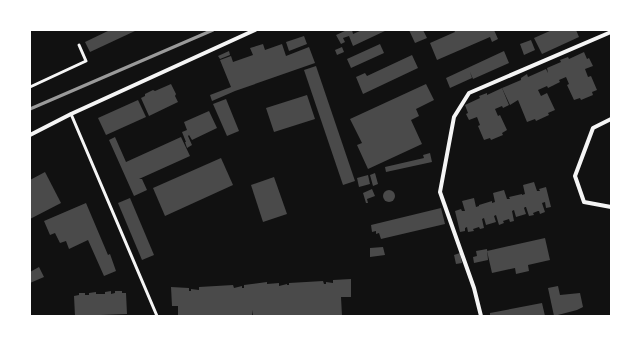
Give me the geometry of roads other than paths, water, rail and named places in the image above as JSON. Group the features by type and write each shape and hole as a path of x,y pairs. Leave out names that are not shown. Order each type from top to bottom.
{"street":[{"path":"30,135 71,114 255,30"},
{"path":"481,316 474,288 440,192 454,117 469,93 611,32"},
{"path":"611,119 593,128 575,176 584,202 611,207"}],"lane":[{"path":"30,87 86,60 79,44"},
{"path":"71,114 157,316"}],"railway":[{"path":"30,109 213,30"}]}
